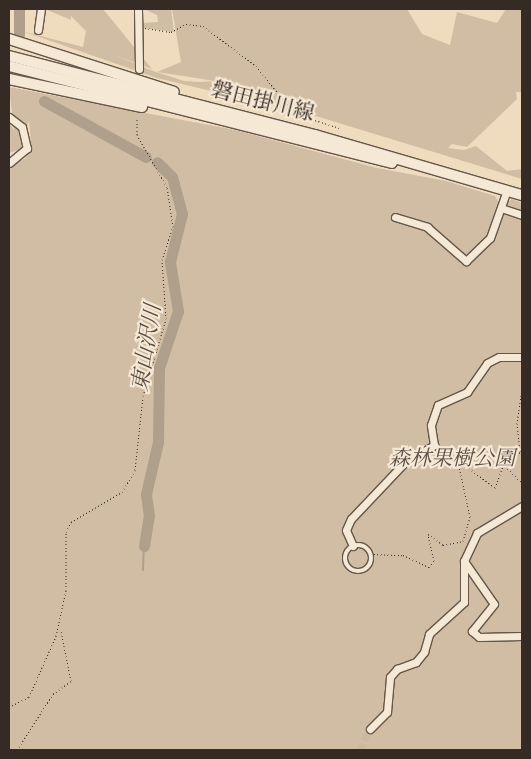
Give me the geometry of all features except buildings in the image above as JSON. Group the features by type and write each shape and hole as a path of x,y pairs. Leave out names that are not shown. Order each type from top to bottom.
{"main road":[{"path":"9,39 315,135"},
{"name":"磐田掛川線","path":"9,56 315,135 522,195"},
{"name":"磐田掛川線","path":"9,66 234,124 507,190"},
{"path":"9,79 234,124"}],"street":[{"path":"38,30 41,9"},
{"path":"138,9 139,69"},
{"path":"9,117 22,127 27,148 9,163"},
{"path":"395,217 427,227 466,261 483,250 507,190"},
{"path":"501,208 522,215"},
{"path":"353,546 346,530 351,519 405,462 434,445 431,425 438,405 467,392 487,363 499,357 522,357"},
{"path":"370,729 387,712 390,677 397,669 416,662 424,652 429,634 464,602 464,561 476,533 522,506"},
{"path":"464,561 494,604 472,631 479,637 522,636"}],"lane":[{"path":"353,546 364,546 370,554 367,568 352,570 344,558 353,546"}],"path":[{"path":"137,27 171,32 186,24 203,26 256,66 295,114 340,128"},
{"path":"9,707 29,697 56,636 66,590 66,532 72,522 122,492 135,470 144,388 166,319 161,265 173,227 167,188 137,135 137,119"},
{"path":"370,554 403,555 432,566 427,534 443,545 463,541 470,520 458,466 474,471 493,488 504,466 520,452 517,424 522,387"},
{"path":"504,466 522,483"},
{"path":"17,750 52,694 71,681 61,631"}],"green space":[{"path":"45,9 103,9 152,69 114,55 153,71 184,81 200,82 215,81 157,72 181,62 172,9 407,9 422,34 450,45 457,12 497,23 506,9 522,9 522,92 516,92 517,99 467,147 452,144 448,148 464,150 476,146 507,171 522,169 522,179 319,117 157,78 22,31 83,47 86,31 71,16 71,20"},
{"path":"144,9 171,9 174,32 142,28 143,23 158,22 157,15"},
{"name":"森林果樹公園","path":"9,87 235,130 377,168 446,181 495,196 501,206 512,199 522,203 522,216 516,217 522,219 522,750 9,750 9,167 26,158 31,144 29,120 22,149 9,153 9,123 14,130"}],"waterway":[{"name":"東山沢川","path":"19,9 19,34"},
{"name":"東山沢川","path":"44,101 146,157"},
{"name":"東山沢川","path":"144,546 149,516 146,494 158,442 159,368 178,311 170,262 182,214 172,177 157,162"},
{"path":"143,570 144,546"}],"tunnel":[{"path":"360,750 370,729"}]}
